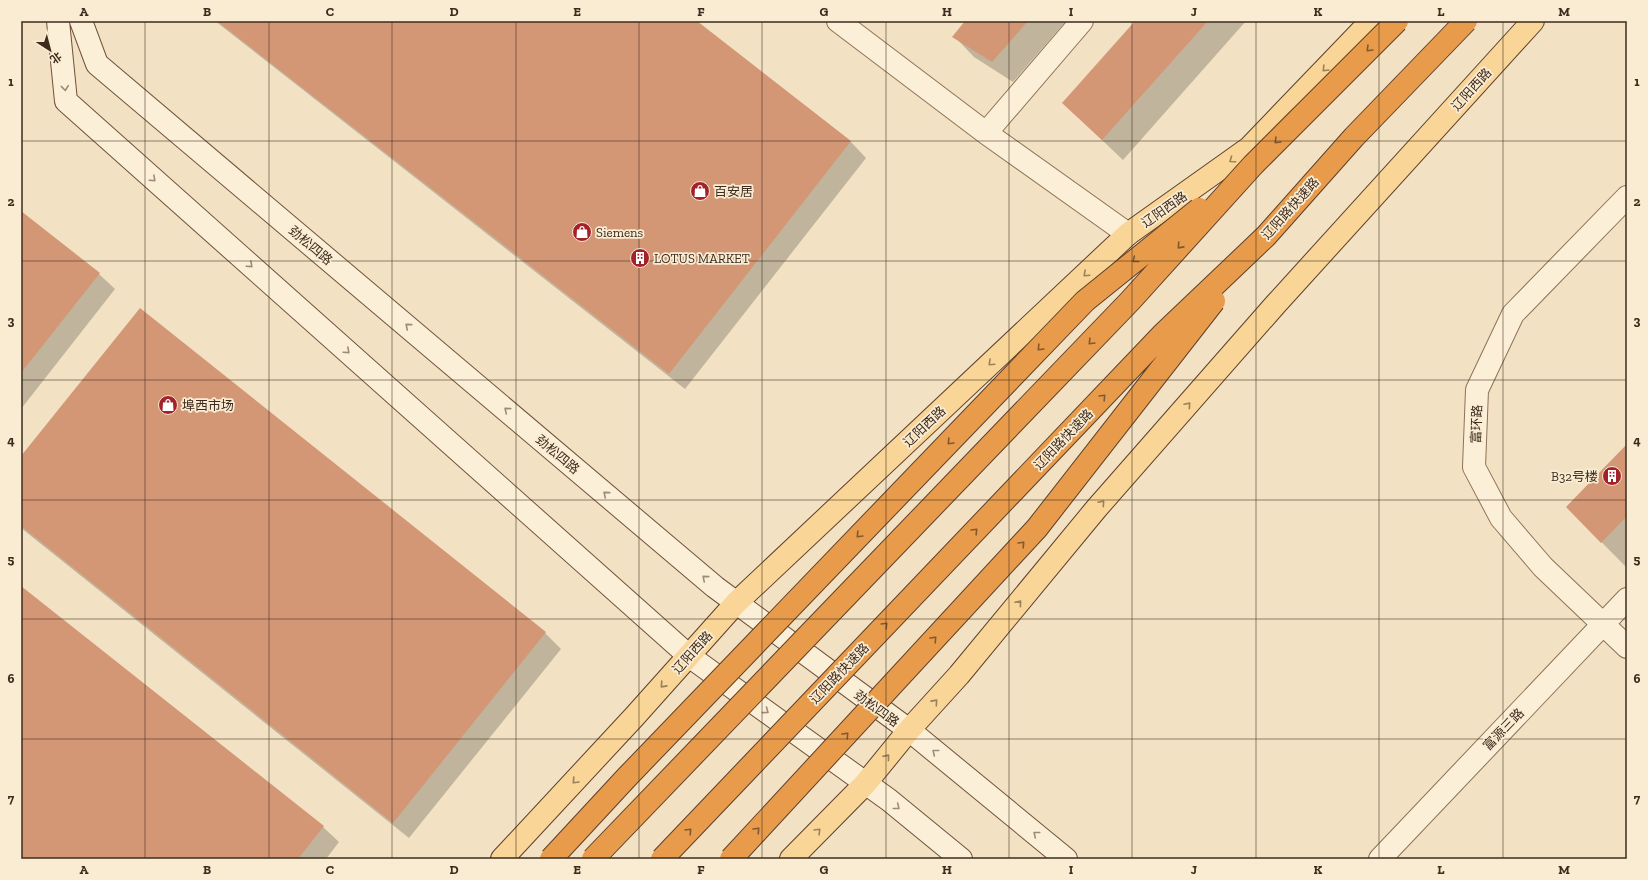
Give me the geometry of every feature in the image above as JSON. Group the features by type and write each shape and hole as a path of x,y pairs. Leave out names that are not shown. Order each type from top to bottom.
{"highway":[{"path":"594,859 1125,307 1253,165 1397,21"},
{"name":"辽阳路快速路","path":"662,859 1162,335 1266,236 1354,137 1466,21"},
{"path":"551,859 638,766 1085,301 1253,165"},
{"path":"731,859 1037,528 1266,236"}],"main road":[{"name":"辽阳西路","path":"502,859 634,717 736,603 1128,234 1249,148 1371,21"},
{"name":"辽阳西路","path":"791,859 865,784 909,730 959,675 1096,509 1275,305 1533,21"}],"street":[{"path":"58,21 66,101 689,656 889,800 961,859"},
{"name":"劲松四路","path":"81,21 97,64 736,603 909,730 1066,859"},
{"path":"838,21 986,133 1128,234"},
{"path":"986,133 1082,21"},
{"name":"富环路","path":"1627,197 1513,314 1477,390 1474,467 1501,518 1543,567 1627,647"},
{"name":"富源三路","path":"1380,859 1627,599"}],"building":[{"name":"LOTUS MARKET","path":"217,21 697,21 851,141 669,374"},
{"path":"965,21 1028,21 992,62 952,37"},
{"path":"1135,21 1208,21 1102,140 1062,103"},
{"path":"21,211 100,273 21,373"},
{"path":"140,308 546,632 393,823 21,526 21,456"},
{"name":"B32号楼","path":"1627,444 1627,516 1601,543 1566,507"},
{"path":"21,586 324,826 298,859 21,859"}],"place":[{"name":"百安居","path":"700,191"},
{"name":"Siemens","path":"582,232"},
{"name":"LOTUS MARKET","path":"640,258"},
{"name":"埠西市场","path":"168,405"},
{"name":"B32号楼","path":"1612,476"}]}
